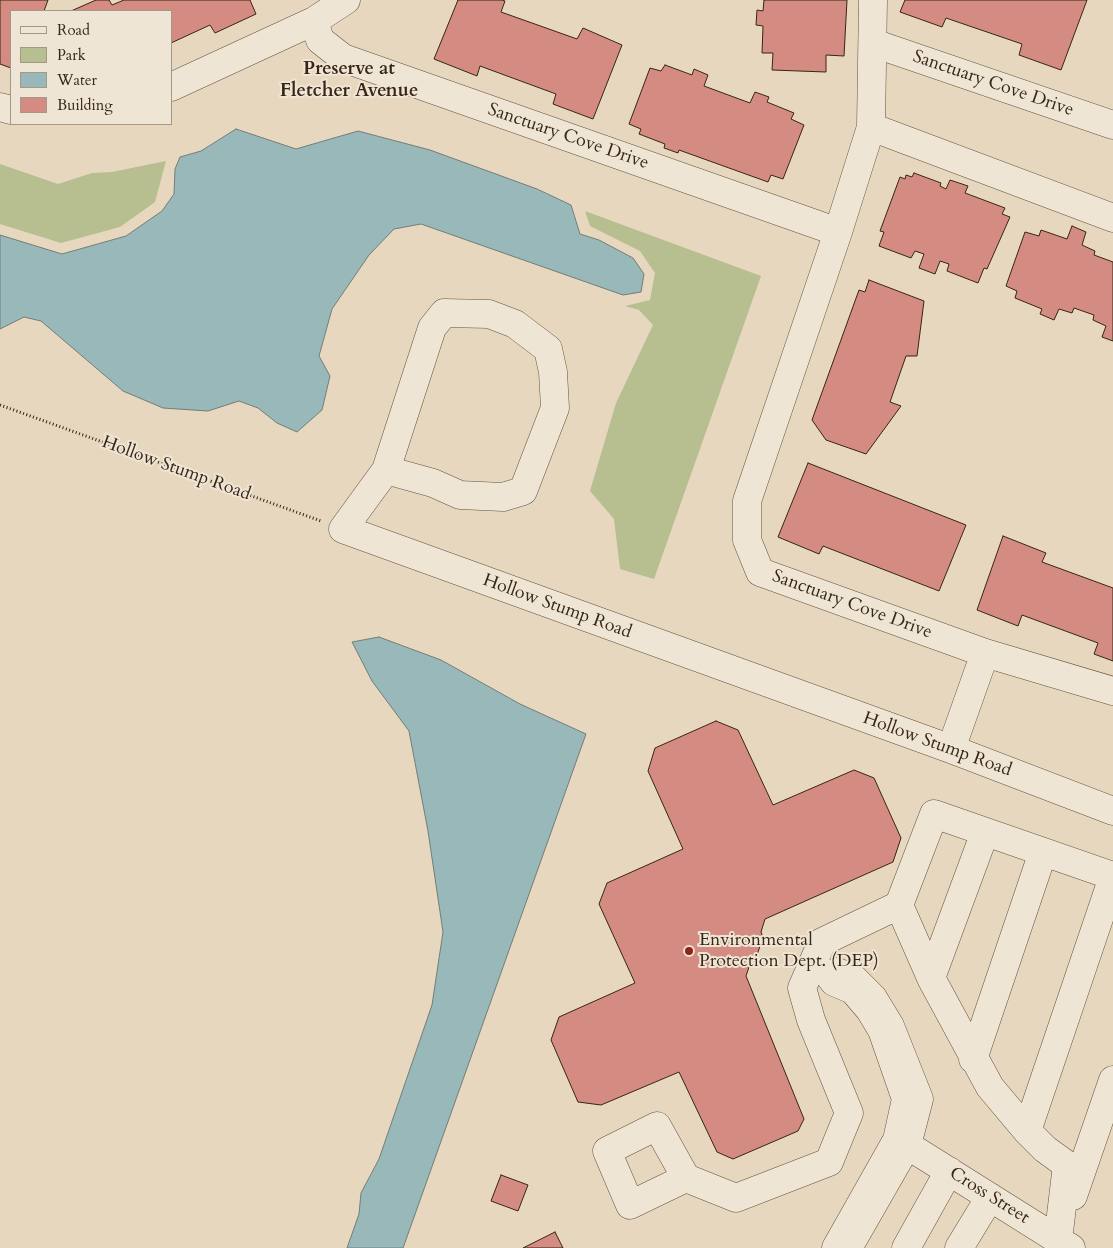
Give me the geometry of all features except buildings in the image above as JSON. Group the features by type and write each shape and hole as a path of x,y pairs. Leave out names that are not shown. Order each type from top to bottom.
{"street":[{"path":"172,87 314,21 346,0"},
{"name":"Sanctuary Cove Drive","path":"873,0 870,128 838,232 747,501 747,540 760,572 986,654 1113,691"},
{"name":"Sanctuary Cove Drive","path":"314,21 320,40 343,58 838,232"},
{"name":"Sanctuary Cove Drive","path":"873,43 1113,125"},
{"path":"870,128 1113,218"},
{"path":"343,529 386,470 432,328 444,313 489,314 515,324 548,349 553,372 555,408 523,491 504,497 460,495 434,483 386,470"},
{"name":"Hollow Stump Road","path":"343,529 950,749 1113,811"},
{"path":"950,749 986,654"},
{"path":"686,1178 736,1198 829,1162 849,1113 811,1020 802,988 822,942 899,905 934,814 1113,877 1027,1132"},
{"path":"931,978 985,832"},
{"path":"973,1059 1044,852"},
{"path":"899,905 931,978 973,1059 990,1087 1027,1132 1045,1149 1067,1165 1052,1242"},
{"path":"836,1248 898,1140 906,1099 882,1030 853,990 834,982 829,975 837,972 853,978 873,998 890,1026 919,1099 907,1145 848,1248"},
{"path":"1052,1242 1113,1080"},
{"name":"Cross Street","path":"907,1145 990,1197 1052,1242"},
{"path":"906,1248 949,1171"},
{"path":"958,1248 990,1197"}],"path":[{"name":"Hollow Stump Road","path":"0,405 343,529"}],"green space":[{"path":"166,161 155,202 120,227 61,243 0,224 0,164 58,184 92,173 112,172"},
{"path":"585,211 761,276 654,579 620,569 614,519 590,491 616,403 653,325 639,310 625,306 650,300 655,273 640,251 590,226"}],"water":[{"path":"236,129 296,149 358,131 430,150 537,189 571,205 580,234 599,240 633,258 644,274 641,292 623,295 421,224 394,229 369,255 332,309 319,356 330,376 322,410 297,432 277,423 258,408 239,401 208,411 163,408 123,391 41,321 24,317 0,329 0,235 62,254 126,236 162,211 174,194 175,169 180,157 201,151"},
{"path":"379,637 441,660 520,704 586,734 403,1248 347,1248 359,1214 361,1193 379,1159 432,1005 443,932 428,831 409,731 372,681 352,642"}],"place":[{"name":"Environmental Protection Dept. (DEP)","path":"689,951"}],"district":[{"name":"Preserve at Fletcher Avenue","path":"349,81"}]}
